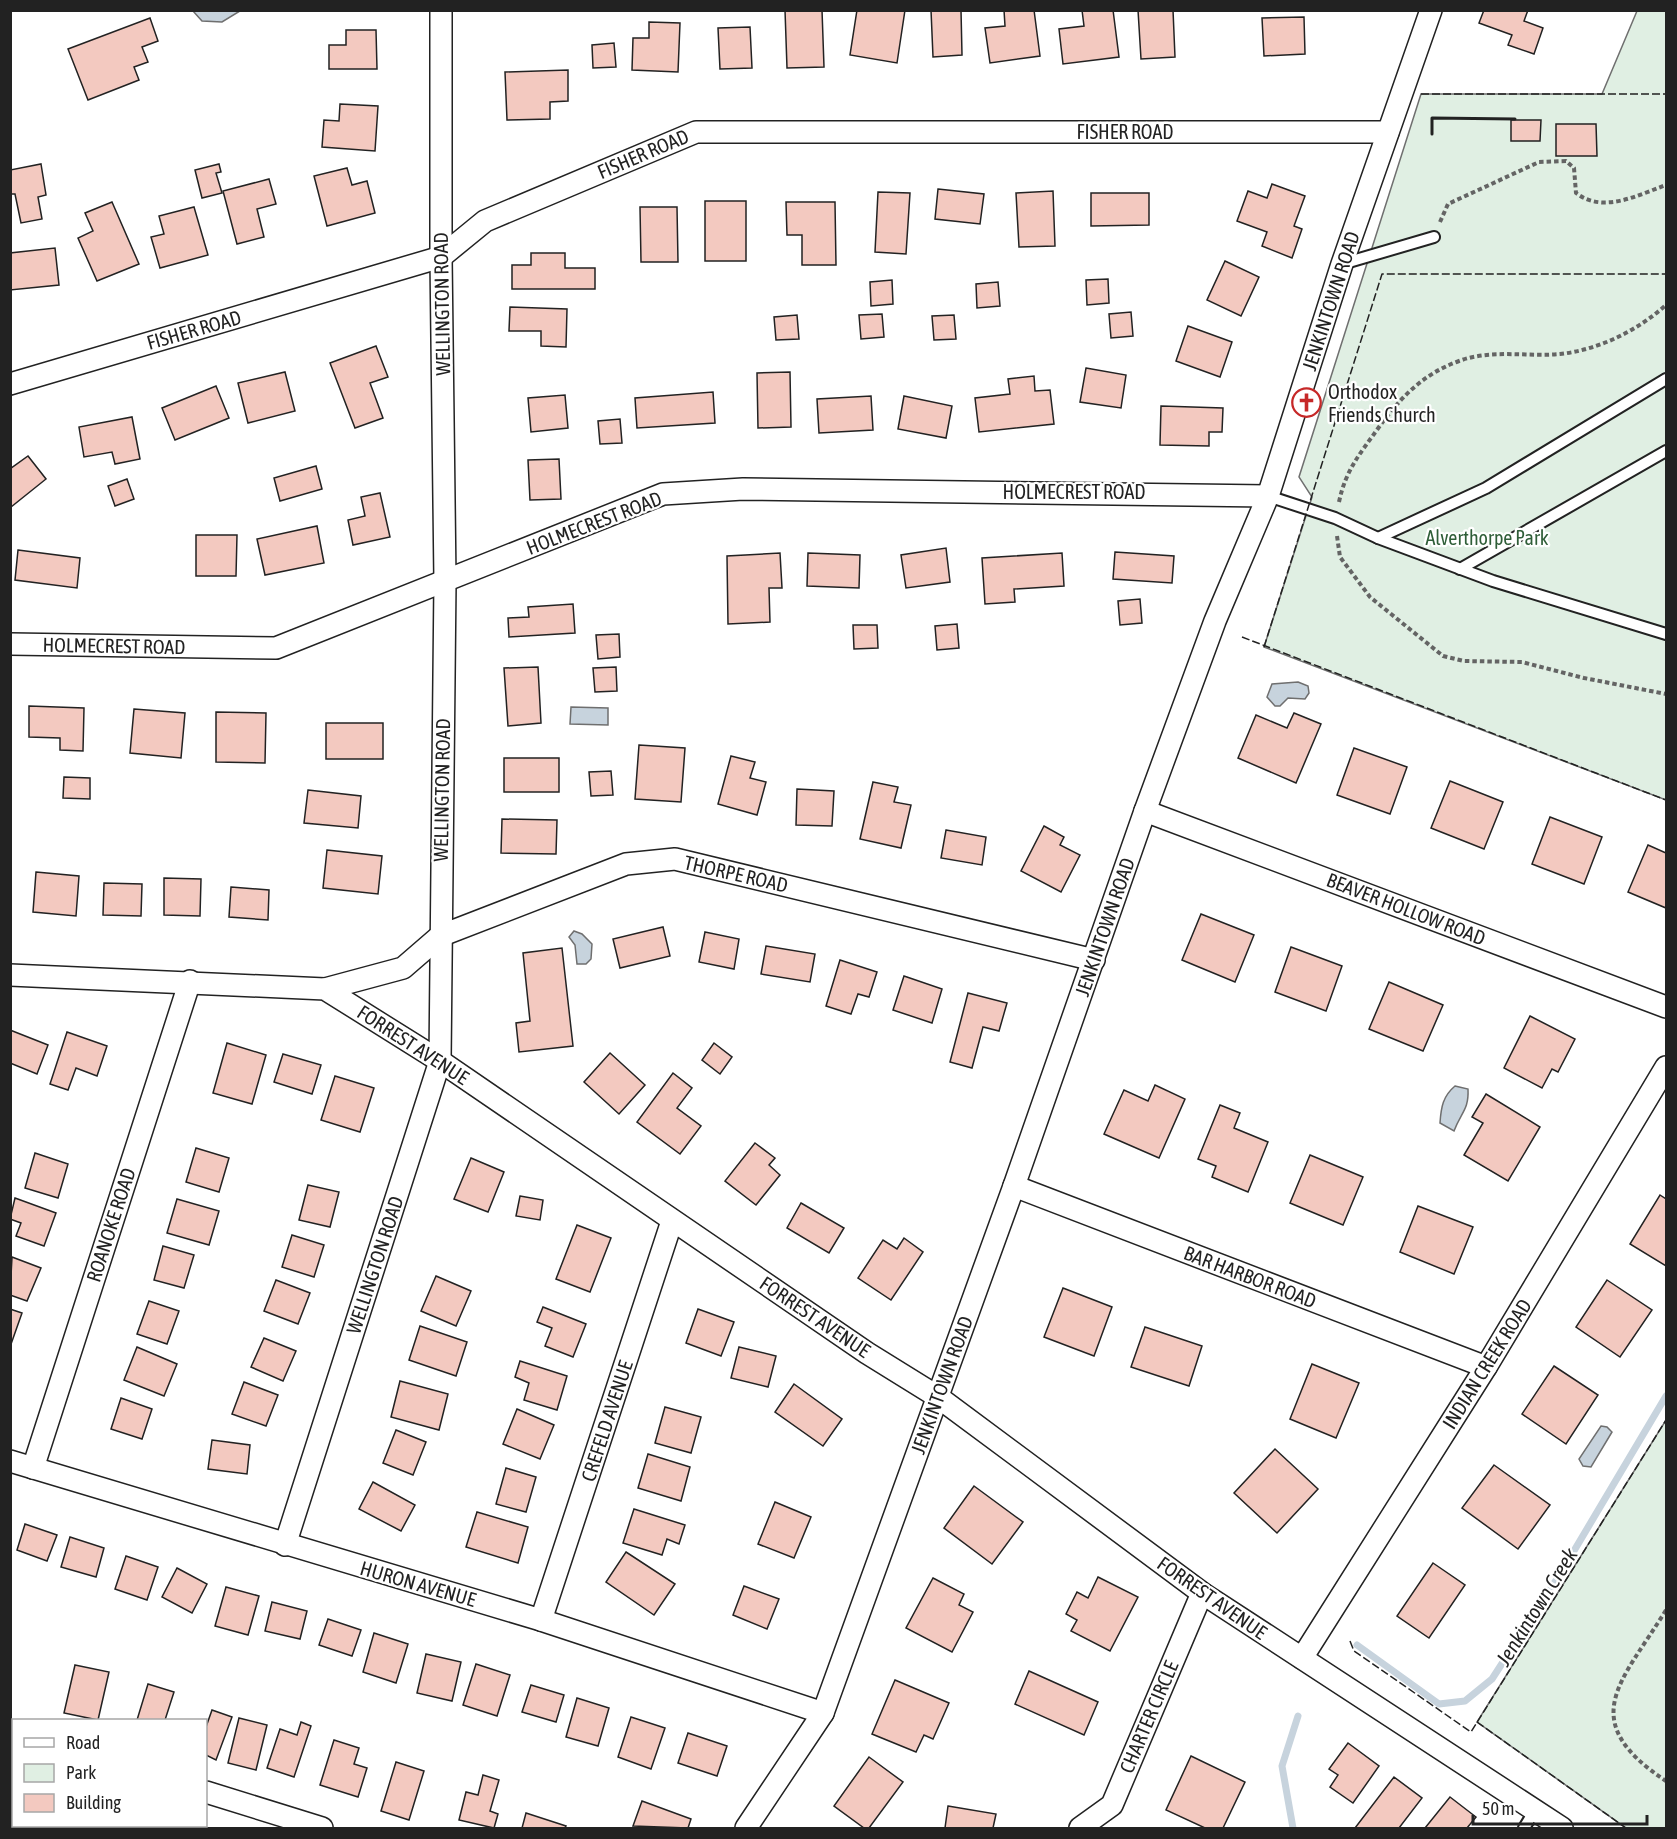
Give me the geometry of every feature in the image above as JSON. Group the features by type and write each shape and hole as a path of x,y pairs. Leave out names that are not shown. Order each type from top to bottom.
{"street":[{"name":"WELLINGTON ROAD","path":"285,1545 440,1061 446,581 441,257 441,10"},
{"name":"JENKINTOWN ROAD","path":"746,1828 823,1713 1014,1186 1145,811 1215,621 1268,496 1342,264 1431,10"},
{"name":"FISHER ROAD","path":"10,384 441,257 485,221 696,132 1388,132"},
{"name":"HOLMECREST ROAD","path":"10,644 276,648 663,494 743,489 1268,496"},
{"name":"BEAVER HOLLOW ROAD","path":"1145,811 1666,1006"},
{"name":"THORPE ROAD","path":"325,989 404,968 440,936 626,864 675,859 1094,960"},
{"name":"FORREST AVENUE","path":"10,975 190,981 325,989 440,1061 672,1221 938,1397 1202,1593 1562,1828"},
{"name":"ROANOKE ROAD","path":"33,1468 190,981"},
{"name":"INDIAN CREEK ROAD","path":"1302,1658 1486,1367 1666,1067"},
{"name":"BAR HARBOR ROAD","path":"1014,1186 1486,1367"},
{"name":"CREFELD AVENUE","path":"541,1620 672,1221"},
{"name":"HURON AVENUE","path":"10,1461 541,1620 823,1713"},
{"name":"CHARTER CIRCLE","path":"1080,1828 1112,1805 1202,1593"},
{"path":"207,1792 322,1828"}],"lane":[{"path":"1342,264 1434,237"},
{"path":"1378,538 1486,488 1666,379"},
{"path":"1460,569 1666,451"},
{"path":"1268,496 1335,518 1378,538 1460,569 1572,607 1666,634"},
{"path":"1524,1828 1535,1810"}],"path":[{"path":"1434,237 1448,204 1539,162 1566,161 1574,168 1576,193 1586,201 1614,203 1666,184"},
{"path":"1666,1610 1615,1694 1613,1715 1615,1732 1630,1751 1666,1781"}],"green space":[{"name":"Alverthorpe Park","path":"1637,11 1666,11 1666,800 1264,647 1312,497 1299,477 1421,94 1602,94"},
{"path":"1666,1420 1666,1828 1626,1828 1477,1722"}],"shaded area":[{"path":"193,11 240,11 222,22 202,21"},
{"path":"1298,682 1308,686 1309,693 1305,699 1288,698 1280,706 1275,706 1267,697 1272,684"},
{"path":"571,707 608,708 608,725 570,724"},
{"path":"574,931 582,934 592,944 591,959 586,964 577,964 575,945 569,937"},
{"path":"1455,1086 1468,1089 1468,1096 1466,1107 1454,1131 1440,1123 1443,1102"},
{"path":"1601,1426 1607,1427 1612,1432 1591,1467 1583,1466 1579,1459"}],"building":[{"path":"785,10 822,10 824,67 787,68"},
{"path":"857,10 905,10 897,63 850,55"},
{"path":"931,10 961,10 962,55 933,57"},
{"path":"1004,10 1034,10 1040,56 990,63 985,28 1005,26"},
{"path":"1082,10 1113,10 1119,57 1063,64 1059,29 1084,26"},
{"path":"1138,10 1173,10 1175,57 1141,59"},
{"path":"1484,10 1528,10 1524,21 1543,28 1534,54 1508,45 1512,35 1479,23"},
{"path":"1304,17 1305,54 1264,56 1262,18"},
{"path":"150,18 158,41 142,47 148,62 134,67 139,80 88,100 68,49"},
{"path":"649,22 680,23 678,72 632,70 633,38 649,38"},
{"path":"750,27 752,68 720,69 718,28"},
{"path":"346,30 376,30 377,69 329,69 329,45 346,45"},
{"path":"614,43 616,67 593,68 592,45"},
{"path":"568,70 568,101 550,102 550,119 507,120 505,72"},
{"path":"340,104 378,106 375,151 322,147 324,120 339,121"},
{"path":"1511,120 1541,120 1540,141 1511,141"},
{"path":"1556,124 1596,124 1597,156 1556,156"},
{"path":"41,164 46,195 38,197 42,219 21,223 15,194 10,194 10,170"},
{"path":"219,164 221,172 216,173 222,193 202,198 195,170"},
{"path":"347,168 352,185 367,181 375,213 327,226 314,176"},
{"path":"269,179 276,204 257,209 264,237 237,244 223,191"},
{"path":"1272,184 1305,196 1294,226 1302,229 1292,258 1262,246 1267,232 1237,221 1248,191 1267,198"},
{"path":"938,189 984,194 980,224 935,219"},
{"path":"1053,191 1055,246 1019,247 1016,193"},
{"path":"878,192 910,193 906,254 875,252"},
{"path":"1091,193 1149,193 1149,225 1091,226"},
{"path":"705,201 746,201 746,261 705,261"},
{"path":"112,202 139,264 97,281 78,238 93,231 85,213"},
{"path":"786,202 835,202 836,265 802,265 802,235 787,235"},
{"path":"194,207 208,255 160,268 151,237 164,234 159,216"},
{"path":"640,207 677,207 678,262 641,262"},
{"path":"55,248 59,285 10,290 10,253"},
{"path":"531,253 565,253 565,268 595,268 595,289 512,289 512,265 531,265"},
{"path":"1225,261 1259,277 1241,316 1207,300"},
{"path":"1108,279 1109,303 1087,305 1086,280"},
{"path":"892,280 893,304 871,306 870,282"},
{"path":"998,282 1000,306 977,308 976,284"},
{"path":"510,307 567,309 566,347 541,346 541,331 509,331"},
{"path":"1131,312 1133,336 1111,338 1109,314"},
{"path":"882,314 884,337 861,339 859,315"},
{"path":"797,315 799,339 776,340 774,317"},
{"path":"954,315 956,339 934,340 932,316"},
{"path":"1188,326 1232,342 1220,377 1176,361"},
{"path":"376,346 388,377 370,383 383,418 355,428 330,363"},
{"path":"1086,368 1126,375 1121,408 1080,402"},
{"path":"285,372 295,411 248,423 238,383"},
{"path":"790,372 791,427 758,428 757,373"},
{"path":"1034,376 1035,391 1050,390 1054,424 979,432 975,398 1010,394 1008,379"},
{"path":"216,386 229,418 175,440 162,408"},
{"path":"713,392 715,423 637,428 635,398"},
{"path":"565,395 568,428 531,432 528,398"},
{"path":"871,396 873,430 819,433 817,399"},
{"path":"904,396 952,406 946,438 898,429"},
{"path":"1161,406 1223,408 1222,432 1209,432 1209,446 1160,445"},
{"path":"132,417 140,459 115,464 112,452 84,457 79,427"},
{"path":"620,419 622,443 600,444 598,421"},
{"path":"28,456 46,479 11,507 10,469"},
{"path":"559,459 561,499 530,500 528,460"},
{"path":"316,466 322,489 280,501 274,478"},
{"path":"127,479 134,499 115,506 108,486"},
{"path":"380,493 390,537 353,545 348,520 365,516 361,497"},
{"path":"317,526 324,563 265,575 257,539"},
{"path":"196,535 237,535 236,576 196,576"},
{"path":"946,548 950,582 906,588 901,555"},
{"path":"18,550 80,558 77,588 15,580"},
{"path":"1115,552 1174,556 1172,583 1113,579"},
{"path":"780,553 782,588 769,588 770,622 728,624 727,556"},
{"path":"808,553 860,555 859,588 807,586"},
{"path":"1062,553 1064,586 1014,589 1015,602 985,604 982,558"},
{"path":"1140,599 1142,623 1120,625 1118,601"},
{"path":"573,604 575,633 509,637 508,618 529,617 528,607"},
{"path":"957,624 959,648 937,650 935,626"},
{"path":"853,625 877,625 878,648 854,649"},
{"path":"619,634 620,657 598,659 596,635"},
{"path":"538,667 541,723 508,726 504,668"},
{"path":"616,667 617,691 595,692 593,668"},
{"path":"29,706 84,708 83,751 60,750 60,738 29,737"},
{"path":"134,709 185,713 181,758 130,753"},
{"path":"216,712 266,713 265,763 216,762"},
{"path":"1294,713 1321,724 1296,783 1238,758 1256,715 1287,728"},
{"path":"326,723 383,723 383,759 326,759"},
{"path":"639,745 685,748 681,802 635,799"},
{"path":"1354,748 1407,767 1390,814 1337,795"},
{"path":"731,756 755,762 750,778 766,782 757,815 718,804"},
{"path":"504,758 559,758 559,792 504,792"},
{"path":"611,771 613,795 591,796 589,772"},
{"path":"64,777 90,778 90,799 63,798"},
{"path":"1450,781 1503,802 1484,849 1431,828"},
{"path":"873,782 898,787 894,802 911,805 901,848 860,839"},
{"path":"797,789 834,791 832,826 796,825"},
{"path":"308,790 361,796 358,828 304,823"},
{"path":"1550,817 1602,837 1584,884 1532,864"},
{"path":"502,819 557,820 556,854 501,853"},
{"path":"1044,826 1064,837 1060,845 1080,855 1061,892 1021,871"},
{"path":"946,830 986,837 982,865 941,858"},
{"path":"1648,845 1666,853 1666,908 1628,892"},
{"path":"327,850 382,856 378,894 323,888"},
{"path":"36,872 79,876 76,916 33,912"},
{"path":"164,878 201,879 200,916 164,915"},
{"path":"104,883 142,884 141,916 103,915"},
{"path":"231,887 269,890 268,920 229,917"},
{"path":"1201,914 1254,935 1235,982 1182,960"},
{"path":"663,927 670,956 620,968 613,939"},
{"path":"705,932 739,939 734,969 699,962"},
{"path":"766,946 815,954 810,982 761,974"},
{"path":"1291,947 1342,966 1326,1011 1275,992"},
{"path":"562,948 573,1046 519,1052 516,1023 530,1021 523,953"},
{"path":"840,960 877,972 869,997 858,994 851,1014 826,1006"},
{"path":"904,976 942,989 932,1023 893,1010"},
{"path":"1389,982 1443,1005 1423,1051 1369,1029"},
{"path":"968,993 1007,1003 999,1031 983,1027 972,1068 950,1062"},
{"path":"1530,1016 1575,1039 1558,1072 1552,1069 1542,1088 1504,1068"},
{"path":"10,1030 48,1045 37,1074 10,1063"},
{"path":"67,1032 107,1046 97,1076 76,1068 68,1090 50,1084"},
{"path":"227,1043 266,1055 252,1104 213,1093"},
{"path":"714,1043 732,1057 720,1074 702,1060"},
{"path":"610,1053 645,1085 619,1114 584,1082"},
{"path":"283,1054 321,1065 312,1094 274,1082"},
{"path":"673,1073 692,1088 677,1108 701,1126 680,1154 637,1122"},
{"path":"335,1076 374,1088 360,1132 321,1120"},
{"path":"1155,1085 1185,1099 1159,1158 1104,1134 1124,1090 1148,1101"},
{"path":"1486,1094 1540,1127 1508,1181 1464,1155 1483,1123 1472,1117"},
{"path":"1220,1105 1240,1113 1234,1128 1268,1142 1248,1192 1212,1177 1216,1166 1198,1159"},
{"path":"755,1143 775,1158 769,1165 780,1175 756,1205 725,1181"},
{"path":"196,1148 229,1158 219,1192 186,1182"},
{"path":"35,1153 68,1164 58,1198 25,1188"},
{"path":"1310,1155 1363,1177 1343,1225 1290,1203"},
{"path":"471,1158 504,1172 488,1212 454,1199"},
{"path":"308,1185 339,1192 330,1227 299,1220"},
{"path":"1660,1195 1666,1199 1666,1266 1630,1244"},
{"path":"520,1196 543,1200 540,1220 516,1216"},
{"path":"15,1198 56,1213 44,1246 16,1236 21,1223 10,1219"},
{"path":"177,1199 219,1211 209,1245 167,1233"},
{"path":"801,1203 844,1228 829,1253 787,1228"},
{"path":"1418,1206 1473,1227 1454,1274 1400,1252"},
{"path":"577,1225 611,1238 590,1292 556,1279"},
{"path":"292,1235 324,1245 314,1277 282,1267"},
{"path":"904,1238 923,1252 891,1300 858,1278 883,1240 897,1249"},
{"path":"163,1246 194,1255 184,1288 154,1280"},
{"path":"12,1257 41,1268 27,1301 10,1295"},
{"path":"436,1276 471,1291 456,1326 421,1311"},
{"path":"276,1280 310,1293 298,1324 264,1311"},
{"path":"1607,1280 1652,1310 1620,1357 1576,1327"},
{"path":"1063,1288 1112,1307 1094,1356 1044,1337"},
{"path":"149,1301 179,1311 167,1344 137,1334"},
{"path":"543,1307 586,1324 573,1357 545,1346 552,1328 537,1322"},
{"path":"10,1309 22,1313 10,1347"},
{"path":"698,1309 734,1322 721,1356 686,1343"},
{"path":"420,1326 467,1342 456,1376 409,1360"},
{"path":"1145,1327 1202,1346 1189,1386 1131,1367"},
{"path":"264,1338 296,1351 283,1381 251,1367"},
{"path":"137,1347 177,1364 164,1396 124,1380"},
{"path":"739,1347 776,1356 768,1387 731,1378"},
{"path":"520,1361 567,1376 557,1410 524,1400 529,1383 515,1377"},
{"path":"1312,1364 1359,1383 1336,1438 1290,1419"},
{"path":"1554,1366 1598,1395 1566,1444 1522,1414"},
{"path":"400,1381 448,1394 439,1430 391,1417"},
{"path":"244,1382 278,1395 266,1426 232,1414"},
{"path":"794,1384 842,1419 823,1446 775,1412"},
{"path":"121,1398 152,1409 142,1439 111,1429"},
{"path":"665,1407 701,1417 691,1453 655,1443"},
{"path":"517,1409 554,1425 540,1459 503,1444"},
{"path":"396,1430 426,1442 413,1475 383,1463"},
{"path":"212,1440 250,1445 247,1474 208,1469"},
{"path":"1275,1449 1318,1489 1277,1533 1234,1493"},
{"path":"648,1454 690,1467 681,1501 638,1488"},
{"path":"1494,1465 1550,1505 1518,1549 1462,1508"},
{"path":"506,1468 536,1477 526,1512 496,1504"},
{"path":"373,1482 415,1505 401,1531 359,1509"},
{"path":"974,1486 1023,1522 992,1564 944,1528"},
{"path":"775,1502 811,1517 794,1558 758,1544"},
{"path":"634,1509 685,1525 679,1544 667,1539 662,1555 623,1543"},
{"path":"477,1512 528,1527 518,1563 466,1547"},
{"path":"25,1524 57,1535 47,1561 17,1550"},
{"path":"70,1537 104,1548 96,1577 61,1567"},
{"path":"626,1552 675,1584 654,1615 606,1582"},
{"path":"126,1556 158,1567 147,1600 115,1589"},
{"path":"1433,1563 1465,1585 1429,1638 1397,1616"},
{"path":"177,1568 207,1584 192,1613 162,1597"},
{"path":"1098,1577 1138,1597 1110,1651 1071,1631 1077,1620 1066,1614 1077,1592 1088,1598"},
{"path":"933,1578 964,1594 959,1605 973,1612 952,1652 906,1628"},
{"path":"744,1586 779,1599 767,1629 733,1615"},
{"path":"226,1587 259,1596 248,1635 215,1626"},
{"path":"272,1602 307,1611 300,1639 265,1631"},
{"path":"328,1619 361,1630 352,1656 319,1645"},
{"path":"374,1633 408,1644 396,1683 363,1672"},
{"path":"426,1654 461,1662 452,1701 417,1693"},
{"path":"476,1664 510,1675 497,1716 463,1705"},
{"path":"75,1665 109,1672 98,1719 64,1713"},
{"path":"1029,1671 1098,1702 1084,1735 1015,1704"},
{"path":"895,1680 949,1703 933,1739 924,1735 916,1752 872,1734"},
{"path":"148,1684 174,1692 165,1719 137,1719"},
{"path":"531,1685 564,1695 556,1722 522,1712"},
{"path":"577,1698 609,1708 598,1746 566,1737"},
{"path":"212,1710 232,1717 216,1760 207,1756 207,1724"},
{"path":"631,1717 665,1728 651,1769 618,1757"},
{"path":"239,1718 267,1725 256,1770 228,1763"},
{"path":"301,1722 311,1726 294,1777 267,1768 280,1729 297,1735"},
{"path":"688,1733 727,1746 717,1776 678,1763"},
{"path":"334,1740 359,1748 354,1764 367,1768 358,1797 320,1785"},
{"path":"1348,1743 1379,1766 1353,1803 1330,1787 1338,1775 1329,1769"},
{"path":"1191,1756 1245,1782 1223,1828 1205,1828 1166,1810"},
{"path":"869,1757 903,1782 869,1828 864,1828 834,1806"},
{"path":"396,1762 424,1771 409,1820 381,1811"},
{"path":"483,1775 499,1780 490,1811 498,1814 494,1828 459,1820 466,1792 478,1795"},
{"path":"1394,1777 1422,1798 1399,1828 1355,1828"},
{"path":"1450,1797 1476,1817 1467,1828 1425,1828"},
{"path":"642,1801 691,1819 688,1828 633,1826"},
{"path":"948,1806 996,1814 993,1828 945,1828"},
{"path":"526,1813 566,1826 565,1828 522,1828"},
{"path":"12,1820 12,1827 32,1827 31,1828 10,1828"},
{"path":"61,1827 92,1827 92,1828"},
{"path":"116,1827 158,1827 157,1828"}],"waterway":[{"name":"Jenkintown Creek","path":"1357,1645 1439,1704 1465,1701 1492,1679 1562,1571 1666,1396"},
{"name":"Jenkintown Creek","path":"1293,1828 1282,1766 1298,1716"}],"fence":[{"path":"1421,94 1666,94"},
{"path":"1264,647 1382,274 1666,274"},
{"path":"1242,637 1666,800"},
{"path":"1350,1641 1354,1651 1471,1732 1666,1420"},
{"path":"1477,1722 1626,1828"}],"wall":[{"path":"1432,134 1432,118 1515,119"}],"place":[{"name":"Orthodox Friends Church","path":"1307,403"}]}
